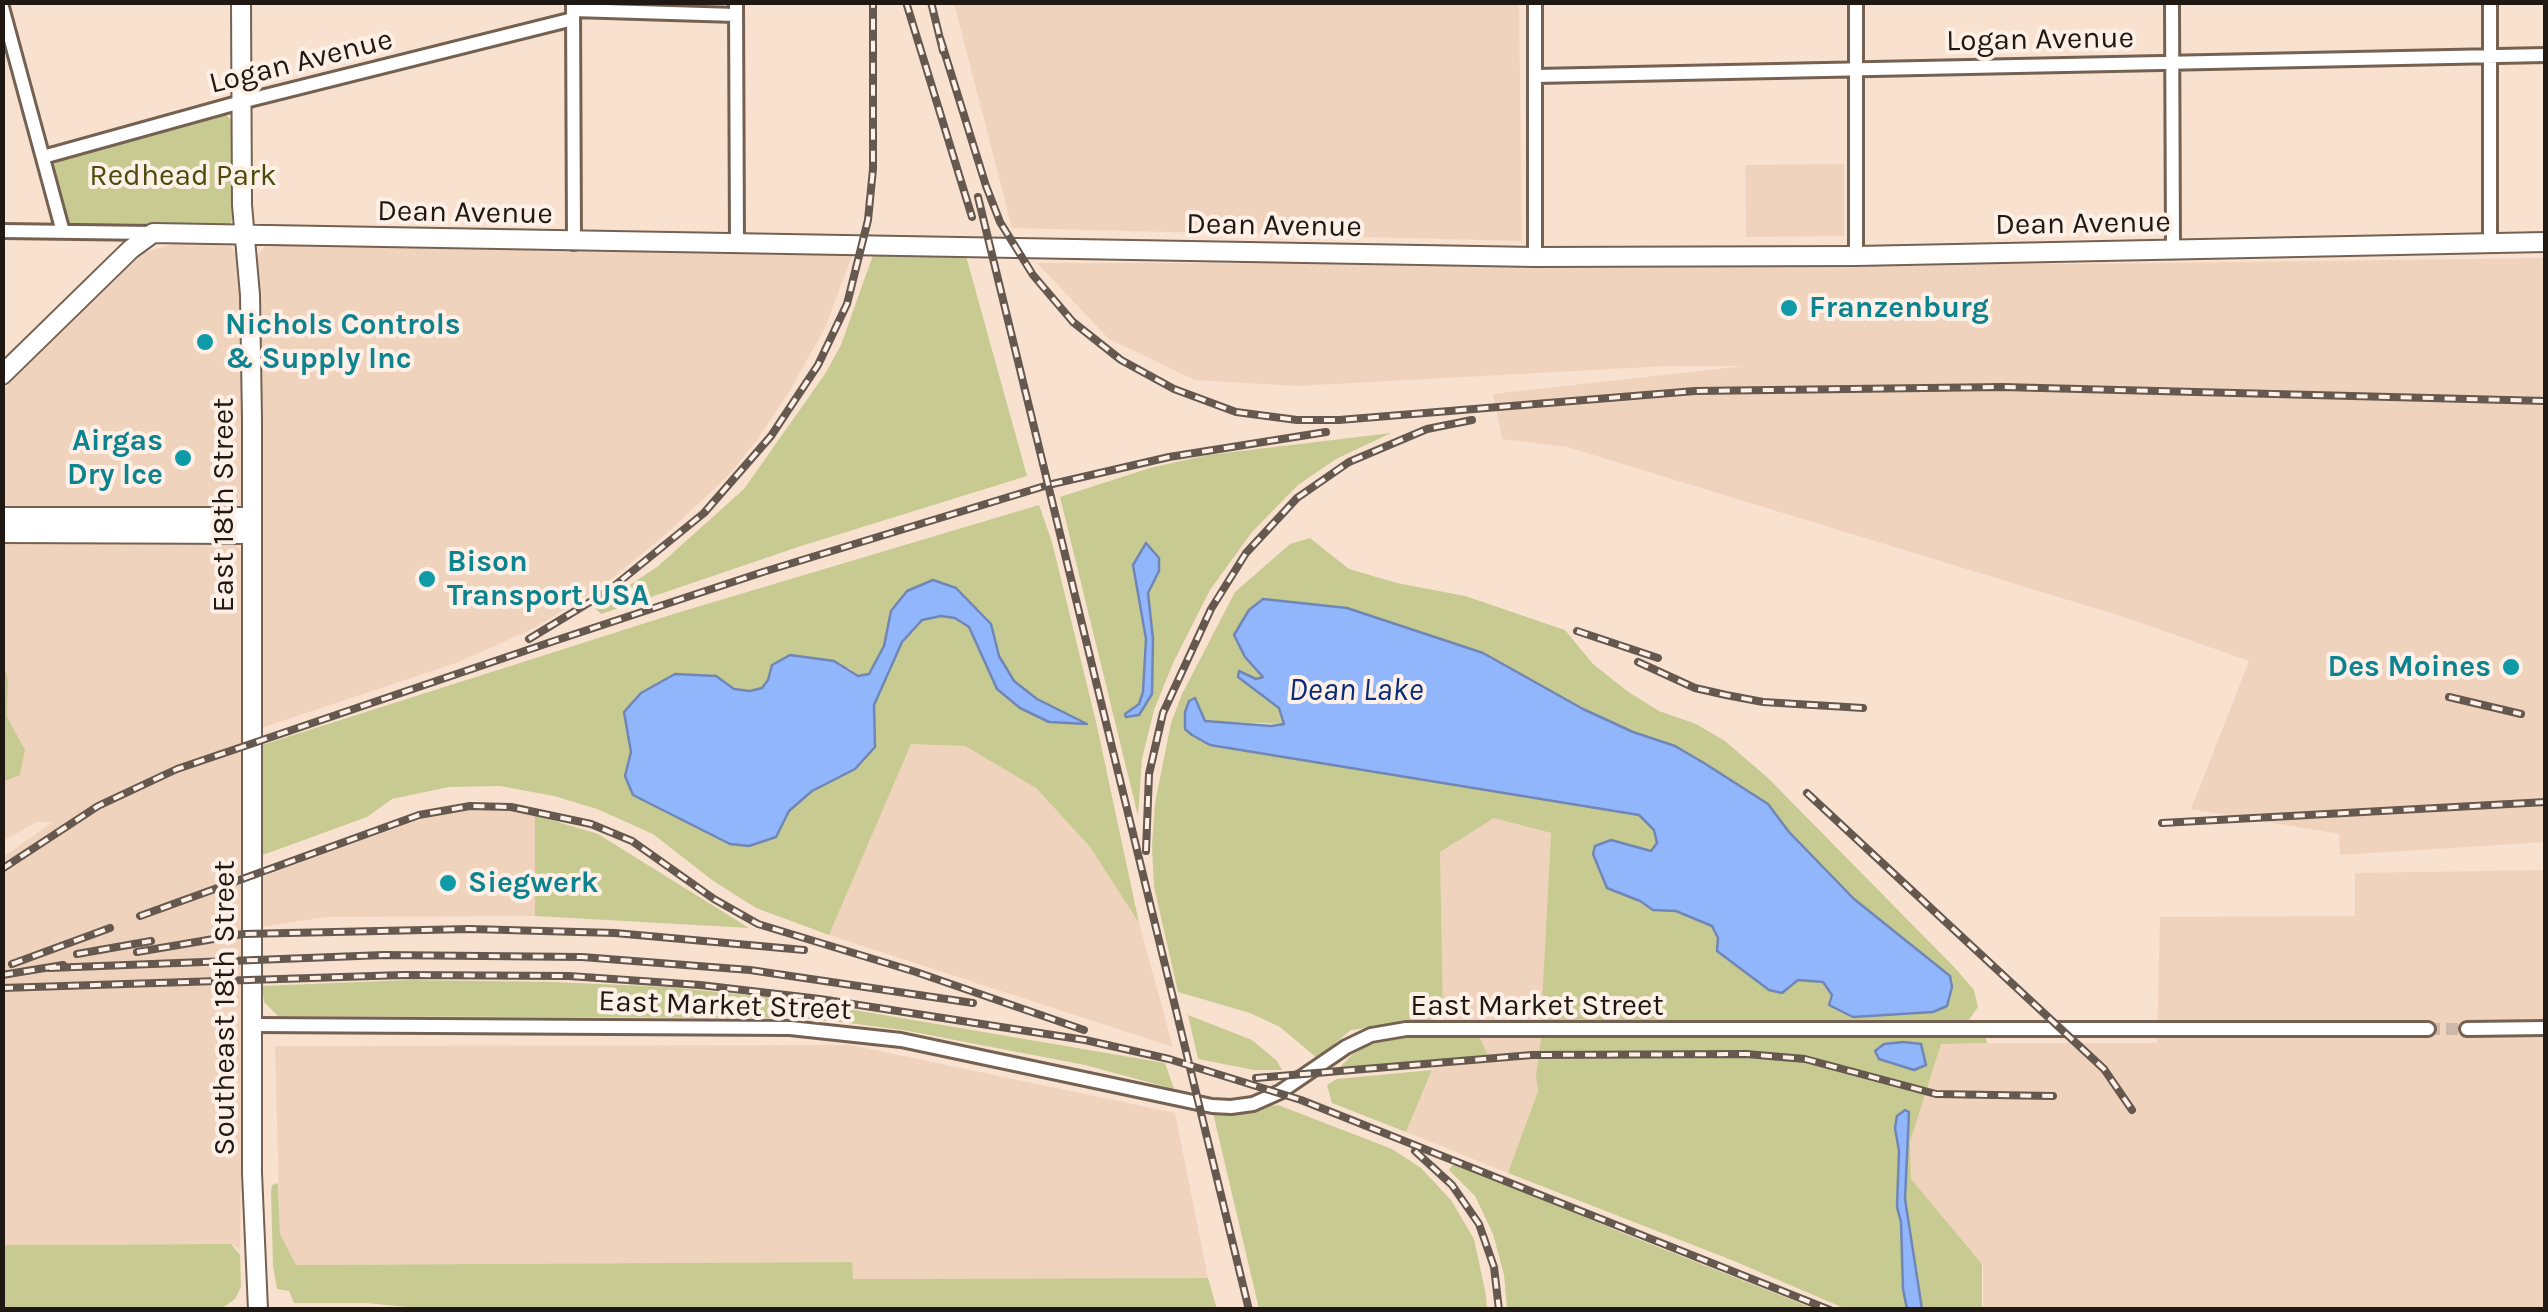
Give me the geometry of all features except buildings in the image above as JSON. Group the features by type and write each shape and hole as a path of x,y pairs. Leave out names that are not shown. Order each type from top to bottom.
{"street":[{"name":"East 18th Street","path":"241,2 242,206 250,294 253,707"},
{"path":"1536,2 1536,257"},
{"path":"1856,2 1856,256"},
{"path":"2172,2 2173,249"},
{"path":"2490,2 2490,242"},
{"path":"2,7 62,232"},
{"name":"Logan Avenue","path":"43,158 573,11 736,9"},
{"path":"736,9 737,245"},
{"path":"573,11 574,243"},
{"name":"Logan Avenue","path":"1536,76 2546,55"},
{"name":"Dean Avenue","path":"2,231 1536,257 1856,256 2546,242"},
{"path":"2,375 132,249 154,233"},
{"path":"2,518 77,526 252,526"},
{"path":"2,534 77,526"},
{"name":"Southeast 18th Street","path":"253,707 252,1173 258,1310"},
{"name":"East Market Street","path":"254,1025 790,1028 901,1040 1231,1107 1253,1104 1280,1092 1371,1035 1406,1029 2428,1029"},
{"path":"2467,1029 2546,1028"}],"shaded area":[{"path":"954,3 1519,3 1522,241 1012,228"},
{"path":"1844,164 1844,236 1746,237 1745,165"},
{"path":"267,243 853,253 825,328 757,440 727,477 603,586 532,629 459,662 258,729 257,256"},
{"path":"172,244 231,246 240,261 243,503 233,512 3,512 3,390 143,253"},
{"path":"2545,258 2545,842 2340,855 2339,834 2191,809 2249,661 2127,618 1567,447 1502,439 1493,394 1745,366 1667,366 1297,386 1195,380 1109,339 1037,263 2086,264"},
{"path":"3,538 233,540 240,549 245,570 245,864 240,1255 239,1249 231,1244 3,1245 2,858 52,822 37,822 3,841 3,782 20,775 24,751 7,717 8,680 2,661"},
{"path":"911,743 965,746 1036,788 1090,847 1139,923 1173,1047 829,935"},
{"path":"493,808 535,815 535,916 326,917 261,927 261,877 416,821"},
{"path":"1494,817 1551,833 1538,1091 1508,1173 1406,1132 1443,1045 1440,852"},
{"path":"2545,870 2545,1309 1983,1309 1983,1265 1911,1179 1910,1141 1941,1043 2157,1043 2160,917 2355,916 2355,873"},
{"path":"851,1045 1175,1113 1208,1278 852,1279 852,1262 295,1265 280,1234 275,1046"}],"green space":[{"name":"Redhead Park","path":"225,114 234,122 234,216 230,224 213,228 76,226 67,222 52,169 56,160"},
{"path":"873,255 966,256 1027,476 798,547 601,614 595,608 657,567 744,489 841,345"},
{"path":"1391,433 1336,459 1298,485 1252,532 1210,590 1154,710 1142,759 1138,816 1060,497 1150,468 1208,455","holes":["1146,543 1159,559 1148,593 1153,639 1152,694 1139,715 1125,714 1139,704 1143,692 1146,639 1133,565"]},
{"path":"1039,505 1052,542 1097,726 1139,923 1090,847 1036,788 965,746 911,744 829,935 756,908 653,834 597,809 500,786 449,787 392,799 367,817 260,856 259,746 680,612","holes":["977,608 990,624 999,656 1014,681 1037,699 1084,723 1049,722 1020,708 997,689 969,627 955,618 941,616 922,620 902,642 874,705 875,747 855,769 812,791 789,811 775,837 730,844 633,795 625,776 631,752 624,712 716,676 734,689 762,688 772,665 849,668 858,676 869,674 884,646 891,611"]},
{"path":"1310,538 1349,569 1465,596 1565,630 1593,664 1627,691 1659,711 1696,724 1725,741 1768,778 1956,969 1974,990 1978,1007 1968,1021 1541,1023 1551,833 1494,818 1440,852 1443,1018 1351,1030 1317,1058 1280,1027 1250,1013 1178,992 1154,887 1152,846 1155,803 1171,723 1235,592 1290,544","holes":["1263,599 1347,608 1483,653 1583,709 1675,746 1768,804 1789,832 1854,899 1950,976 1947,1006 1933,1012 1853,1017 1823,982 1798,980 1782,993 1718,938 1712,926 1676,911 1653,910 1600,874 1593,854 1595,847 1611,840 1651,851 1657,843 1654,830 1640,815 1210,745 1192,735 1200,708 1205,721 1285,724 1279,708 1240,672 1256,679 1264,677 1245,657"]},
{"path":"3,661 8,680 7,717 25,750 20,775 3,782"},
{"path":"535,815 598,834 749,928 535,916"},
{"path":"409,980 669,987 796,1000 1165,1063 1174,1089 1085,1065 841,1022 797,1018 278,1016 264,1002 262,986"},
{"path":"1188,1015 1252,1040 1282,1070 1254,1070 1198,1059"},
{"path":"1985,1035 1987,1043 1941,1044 1910,1142 1911,1179 1982,1264 1982,1309 1922,1309 1905,1199 1909,1112 1897,1116 1895,1128 1899,1151 1897,1207 1907,1309 1846,1309 1508,1173 1538,1091 1541,1037"},
{"path":"1403,1038 1480,1038 1488,1056 1338,1069 1369,1045"},
{"path":"1432,1070 1406,1132 1332,1103 1327,1085 1337,1079"},
{"path":"1278,1105 1392,1149 1421,1168 1451,1200 1474,1239 1487,1309 1259,1309 1213,1113"},
{"path":"1454,1163 1815,1309 1507,1309 1504,1275 1493,1234 1475,1196 1449,1170"},
{"path":"278,1183 280,1234 296,1265 852,1262 853,1279 1208,1278 1217,1309 439,1310 366,1303 294,1303 289,1291 277,1289 273,1265 271,1192 272,1185"},
{"path":"231,1244 240,1255 241,1287 235,1299 224,1307 3,1309 3,1245"}],"water":[{"path":"1146,543 1159,558 1159,571 1148,593 1153,639 1152,694 1139,715 1126,717 1139,704 1143,692 1146,639 1133,565"},
{"path":"933,580 956,588 991,624 999,656 1014,681 1037,699 1087,724 1049,722 1020,708 997,689 969,627 955,618 941,616 922,620 902,642 874,705 875,747 855,769 812,791 789,811 776,837 749,846 730,844 633,795 625,776 631,752 624,712 641,693 675,674 716,676 734,689 762,688 772,665 790,655 834,661 858,676 869,674 884,646 891,611 907,591"},
{"name":"Dean Lake","path":"1263,599 1347,608 1483,653 1583,709 1675,746 1704,763 1768,804 1789,832 1854,899 1950,976 1952,987 1947,1006 1933,1012 1853,1017 1829,1005 1832,995 1823,982 1798,980 1782,993 1769,990 1717,951 1718,938 1712,926 1676,911 1653,910 1607,888 1593,854 1595,846 1611,840 1651,851 1657,843 1654,830 1639,815 1210,745 1192,735 1185,729 1185,712 1189,701 1195,698 1205,721 1284,724 1279,708 1238,677 1239,671 1256,679 1263,677 1245,657 1234,635 1249,610"},
{"path":"1884,1044 1921,1044 1926,1065 1914,1070 1879,1059 1875,1051"},
{"path":"1905,1110 1909,1112 1905,1199 1922,1309 1907,1309 1903,1289 1895,1128 1897,1116"}],"tunnel":[{"path":"2428,1029 2467,1029"}],"railway":[{"path":"529,639 608,591 704,513 771,436 818,365 847,304 868,220 873,169 873,2"},
{"path":"906,2 972,217"},
{"path":"931,2 943,51"},
{"path":"940,38 1000,222 1033,275 1073,322 1121,360 1174,389 1236,412 1297,420 1339,420 1695,391 2002,387 2546,401"},
{"path":"978,197 1249,1310"},
{"path":"1146,851 1149,774 1163,713 1211,609 1246,553 1297,498 1349,462 1427,429 1472,420"},
{"path":"2,869 98,806 177,769 763,572 1048,485 1169,457 1326,432"},
{"path":"1577,631 1658,658"},
{"path":"1638,662 1695,688 1726,695 1763,702 1863,708"},
{"path":"2449,697 2521,714"},
{"path":"1807,793 2104,1069 2132,1110"},
{"path":"2162,823 2546,802"},
{"path":"140,916 419,815 470,806 511,807 591,824 632,841 714,899 758,924 916,972 1084,1030"},
{"path":"12,964 110,928"},
{"path":"137,952 243,934 470,929 615,933 804,950"},
{"path":"77,954 151,941"},
{"path":"49,968 384,955 582,957 750,970 973,1003"},
{"path":"2,975 63,965"},
{"path":"2,988 403,975 569,976 820,999 1085,1040 1169,1059 1301,1100 1830,1310"},
{"path":"1256,1078 1532,1055 1746,1054 1805,1059 1936,1094 2053,1096"},
{"path":"1415,1151 1452,1185 1479,1224 1494,1267 1499,1310"}],"place":[{"name":"Franzenburg","path":"1789,308"},
{"name":"Nichols Controls & Supply Inc","path":"205,342"},
{"name":"Airgas Dry Ice","path":"183,458"},
{"name":"Bison Transport USA","path":"427,579"},
{"name":"Des Moines","path":"2511,667"},
{"name":"Siegwerk","path":"448,883"}]}
